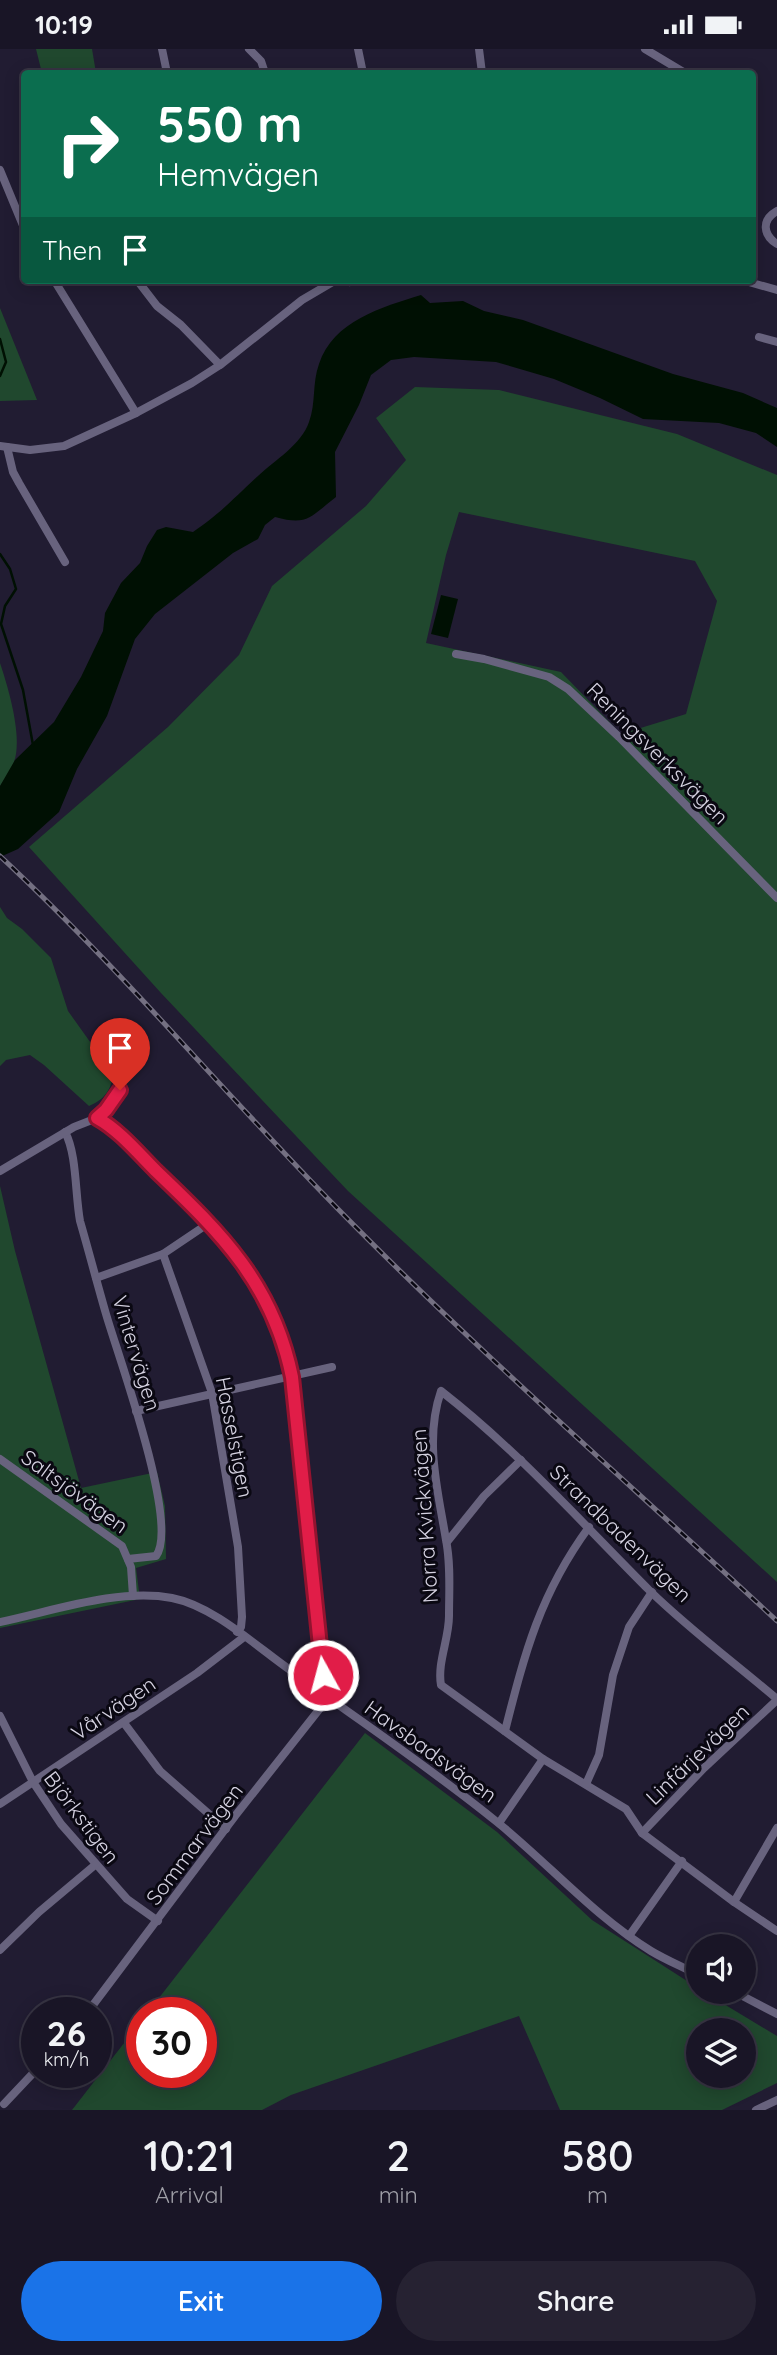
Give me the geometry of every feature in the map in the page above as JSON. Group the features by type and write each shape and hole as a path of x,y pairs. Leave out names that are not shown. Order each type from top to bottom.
{"street":[{"path":"162,49 166,70"},
{"path":"249,49 261,61 264,70"},
{"path":"358,49 362,70"},
{"path":"479,49 482,70"},
{"path":"645,49 680,70"},
{"path":"0,170 21,221"},
{"path":"777,211 769,217 765,226 767,236 777,244"},
{"path":"56,284 136,414"},
{"path":"140,284 157,306 181,325 220,365"},
{"path":"65,562 13,472 3,447 30,450 64,446 136,414 220,365 302,300 329,284"},
{"path":"756,284 777,290"},
{"path":"759,337 777,342"},
{"name":"Reningsverksvägen","path":"456,654 549,677 568,688 777,898"},
{"path":"0,1171 85,1121 97,1118 120,1090"},
{"path":"97,1118 124,1140 236,1253 268,1305 284,1345 292,1377 323,1675 319,1691"},
{"name":"Vintervägen","path":"65,1132 73,1155 80,1221 157,1491 163,1538 160,1549 156,1556 128,1559"},
{"path":"96,1278 163,1254 209,1223"},
{"name":"Hasselstigen","path":"163,1254 212,1394 238,1547 242,1617 240,1635"},
{"path":"136,1411 332,1367"},
{"name":"Strandbadenvägen","path":"441,1391 475,1417 521,1460 652,1592 777,1700"},
{"name":"Norra Kvickvägen","path":"441,1391 434,1419 433,1447 449,1570 449,1629 440,1677 441,1685 543,1759 626,1809 642,1833 777,1931"},
{"name":"Saltsjövägen","path":"0,1459 116,1541 126,1552 133,1596"},
{"path":"447,1542 484,1496 521,1460"},
{"path":"505,1731 525,1651 550,1587 589,1527"},
{"path":"586,1784 599,1755 613,1675 629,1627 652,1592"},
{"name":"Havsbadsvägen","path":"0,1622 133,1596 173,1598 193,1605 329,1697 499,1823 629,1936 652,1952 686,1969"},
{"name":"Vårvägen","path":"0,1804 197,1673 240,1635"},
{"name":"Sommarvägen","path":"99,1997 329,1697"},
{"name":"Linfärjevägen","path":"642,1833 704,1768 777,1700"},
{"name":"Björkstigen","path":"0,1716 33,1782 61,1825 127,1899 158,1921"},
{"path":"124,1723 160,1771 226,1829"},
{"path":"499,1823 543,1759"},
{"path":"734,1902 777,1828"},
{"path":"629,1936 682,1861"},
{"path":"0,1950 38,1912 95,1865"},
{"path":"756,2003 777,2014"},
{"path":"4,2104 21,2086"},
{"path":"756,2110 777,2100"}],"green space":[{"path":"36,49 92,49 96,70 41,70"},
{"path":"0,308 37,400 0,401"},
{"path":"415,387 499,390 677,434 777,475 777,1582 348,1191 161,993 29,847 168,727 239,655 272,586 366,506 406,460 376,418","holes":["459,512 695,561 717,601 686,714 621,734 561,672 426,643 446,555"]},
{"path":"0,663 17,739 14,762 0,786"},
{"path":"0,907 7,918 51,958 68,1011 93,1046 114,1063 109,1089 102,1098 89,1106 30,1055 6,1060 0,1066"},
{"path":"0,1186 15,1251 81,1488 157,1472 165,1506 166,1559 136,1568 140,1599 0,1628"},
{"path":"365,1733 497,1832 592,1920 686,1980 686,2004 724,2004 747,2018 686,2018 686,2088 756,2088 756,2023 777,2036 777,2083 722,2110 560,2110 519,2016 291,2095 262,2110 72,2110 89,2088 112,2088 112,2059 126,2041 126,2088 217,2088 217,1997 160,1997"}],"shaded area":[{"path":"421,295 430,303 463,301 484,311 523,320 673,374 743,393 777,408 777,447 756,433 719,423 643,419 554,379 496,362 414,357 391,360 371,375 335,452 336,497 302,520 275,517 265,525 258,539 233,553 155,614 135,639 107,716 77,769 59,812 18,849 0,857 0,786 15,760 54,722 81,677 103,631 105,613 121,583 140,563 157,530 166,527 193,532 227,505 300,438 311,415 319,364 335,337 347,326 375,311"},
{"path":"441,595 458,599 448,638 431,634"}],"waterway":[{"path":"0,339 6,362 0,376"},
{"path":"0,554 10,569 16,589 5,606 1,624 23,690 33,745"}],"railway":[{"path":"0,856 87,942 390,1261 499,1366 777,1621"}],"route":[{"path":"120,1090 97,1118 124,1140 224,1238 257,1285 276,1322 284,1345 292,1377 323,1675"}]}
